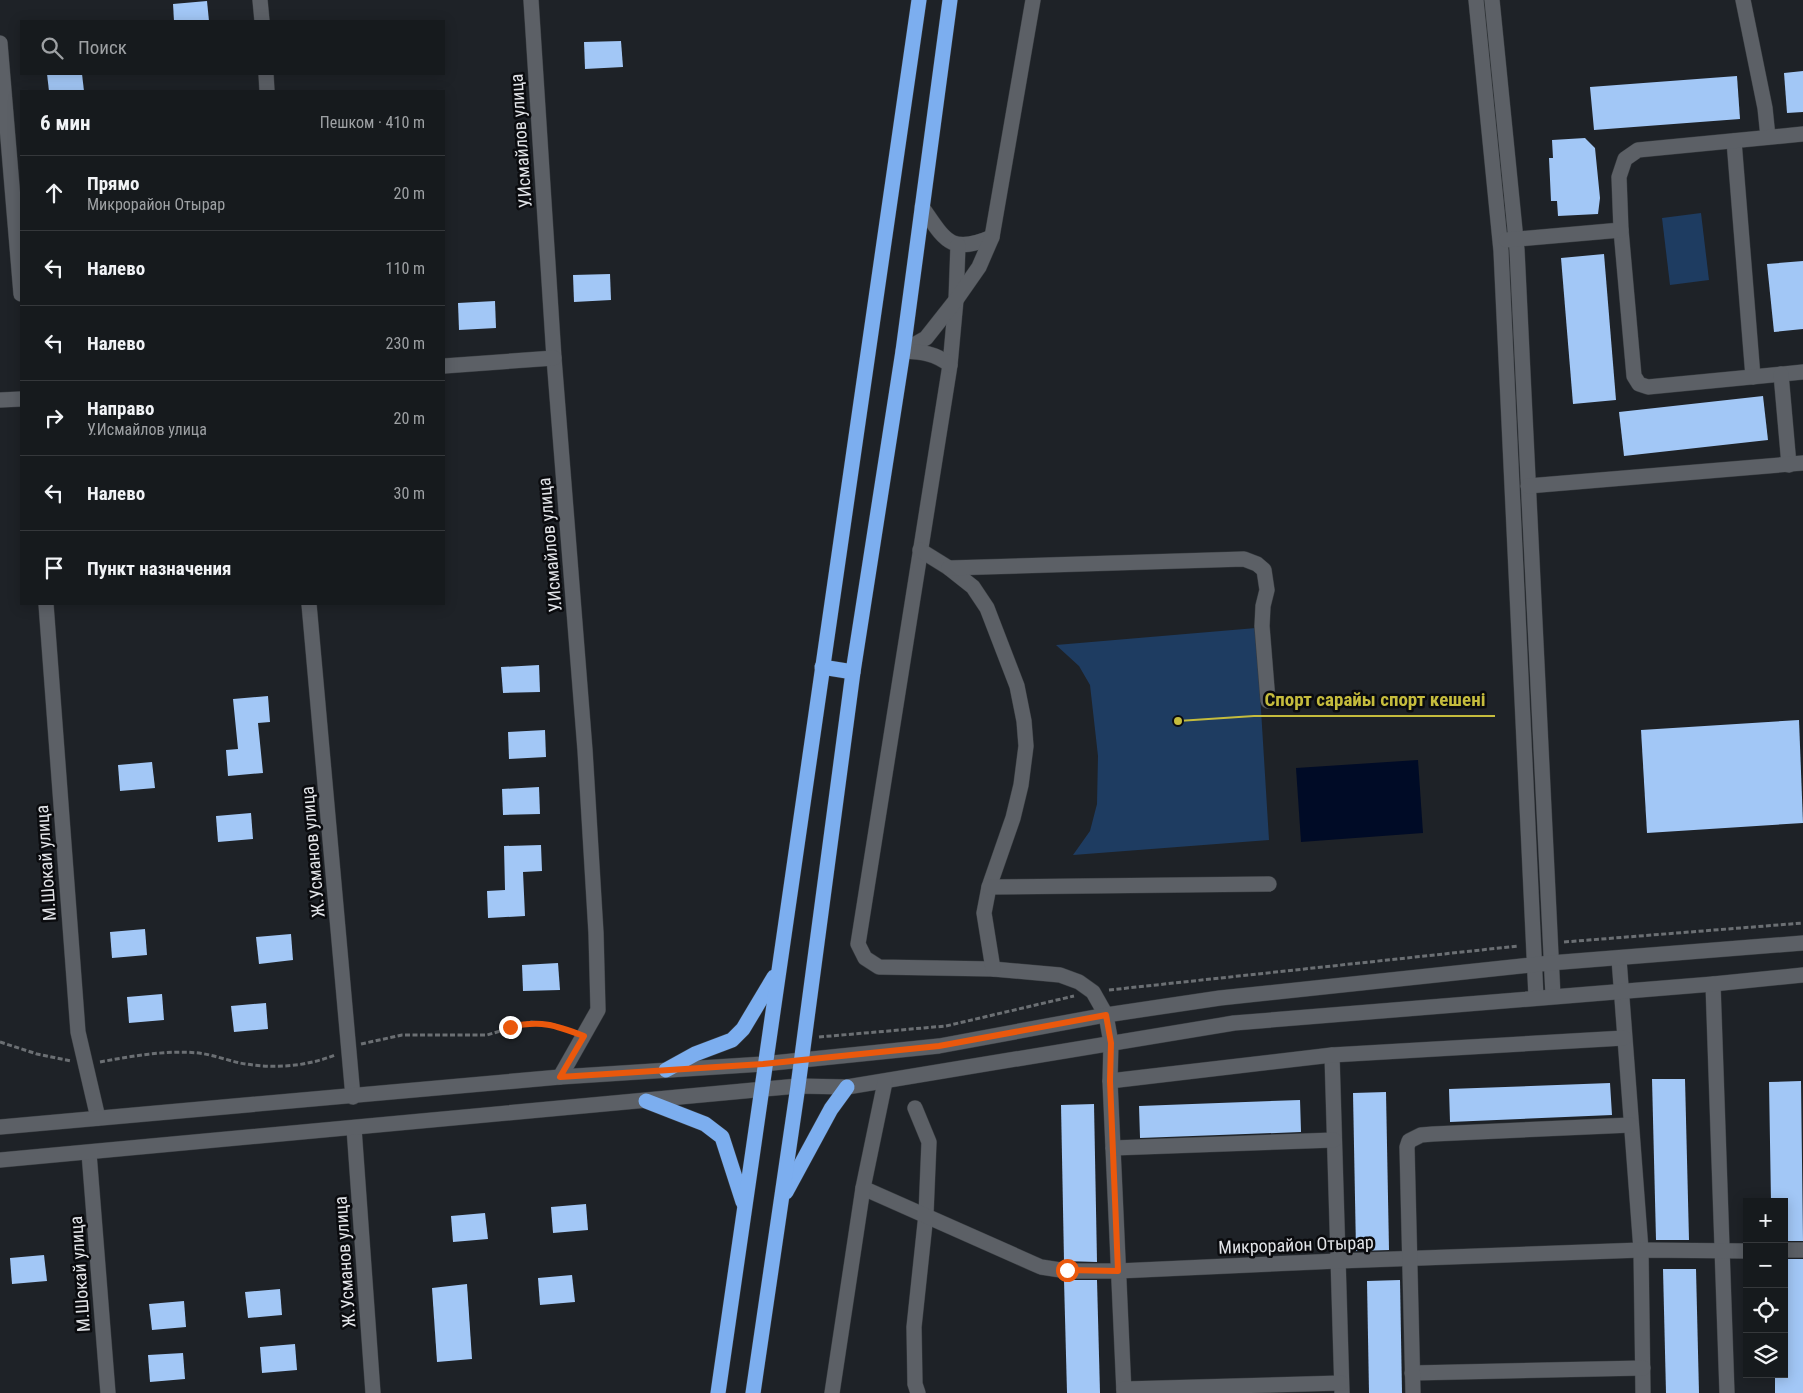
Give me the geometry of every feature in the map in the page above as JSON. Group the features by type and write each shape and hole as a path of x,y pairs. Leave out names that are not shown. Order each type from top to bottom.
{"highway":[{"path":"718,1393 761,1090 763,1064 779,969 919,0"},
{"path":"752,1393 802,1060 853,672 903,351 950,0"},
{"path":"822,667 853,672"},
{"path":"666,1070 695,1054 732,1040 743,1029 779,969"},
{"path":"780,1205 830,1108 847,1087"},
{"path":"646,1101 705,1124 722,1138 744,1206"}],"street":[{"path":"260,0 262,20"},
{"name":"У.Исмайлов улица","path":"531,0 554,358 585,750 596,933 598,1010 560,1077"},
{"path":"903,351 926,338 956,300 979,267 992,237 1033,0"},
{"path":"1476,0 1500,241 1542,965 1553,996"},
{"path":"1492,0 1516,239 1528,486 1542,965 1536,998"},
{"path":"1742,0 1765,108 1768,136"},
{"path":"0,43 20,282"},
{"path":"266,75 267,90"},
{"path":"1803,134 1638,150 1625,159 1619,177 1621,230 1634,376 1639,384 1648,387 1803,372"},
{"path":"1734,141 1754,377"},
{"path":"922,207 943,238 958,245 973,245 992,237"},
{"path":"1500,241 1621,230"},
{"path":"958,245 956,300 950,365 858,944 865,958 879,967 993,969 1060,975 1079,982 1093,992 1106,1015 1111,1043 1110,1081 1124,1391 1341,1388 1332,1055"},
{"path":"903,351 927,352 939,357 950,365"},
{"path":"445,366 554,358"},
{"path":"1528,486 1796,464 1782,374"},
{"path":"0,400 20,399"},
{"path":"920,550 949,568 973,587 987,608 1017,686 1024,721 1026,746 1021,784 1013,818 989,887 984,912 993,969"},
{"path":"949,568 1244,559 1257,564 1264,570 1267,590 1262,606 1262,626 1268,702"},
{"name":"М.Шокай улица","path":"46,605 78,1032 98,1118"},
{"name":"Ж.Усманов улица","path":"309,605 353,1097"},
{"path":"989,887 1270,884"},
{"path":"0,1127 353,1097 560,1077 763,1064 939,1046 1106,1015 1220,998 1542,965 1803,944"},
{"path":"1619,959 1641,1250 1643,1393"},
{"path":"0,1160 798,1086 847,1087 1234,1023 1713,984 1803,974"},
{"path":"1713,984 1727,1393"},
{"path":"1110,1081 1332,1055 1624,1038"},
{"path":"832,1393 863,1188 885,1082"},
{"path":"915,1108 929,1142 926,1214 914,1327 915,1384 918,1393"},
{"path":"1413,1393 1407,1147 1414,1137 1433,1134 1631,1125"},
{"name":"Ж.Усманов улица","path":"354,1128 373,1393"},
{"path":"1113,1148 1334,1140"},
{"name":"М.Шокай улица","path":"89,1152 108,1393"},
{"name":"Микрорайон Отырар","path":"863,1188 926,1214 1040,1267 1067,1270 1118,1271 1338,1260 1641,1250 1743,1251"},
{"path":"1788,1250 1803,1250"},
{"path":"1412,1373 1642,1368"}],"path":[{"path":"0,1042 62,1060 98,1062 143,1054 199,1053 242,1063 273,1066 322,1060 366,1042 402,1035 487,1035 531,1022 552,1024 584,1036"}],"shaded area":[{"path":"1701,213 1709,280 1670,285 1662,218"},
{"path":"1256,628 1269,840 1073,855 1090,831 1097,804 1098,756 1090,685 1079,666 1056,645"},
{"path":"1418,760 1423,833 1301,842 1296,768"}],"building":[{"path":"207,1 209,20 174,20 173,4"},
{"path":"621,41 623,67 585,69 584,42"},
{"path":"1803,71 1803,112 1787,113 1784,73"},
{"path":"47,75 82,75 84,90 49,90"},
{"path":"1737,76 1740,119 1594,130 1590,87"},
{"path":"1585,138 1595,148 1600,198 1598,214 1558,216 1557,201 1551,201 1549,158 1553,158 1552,140"},
{"path":"1604,254 1616,400 1573,404 1561,258"},
{"path":"1803,261 1803,329 1774,332 1767,264"},
{"path":"610,274 611,300 574,302 573,275"},
{"path":"495,301 496,328 459,330 458,303"},
{"path":"1763,396 1768,440 1624,456 1619,412"},
{"path":"539,665 540,692 503,693 501,667"},
{"path":"268,696 270,722 258,723 263,773 228,776 226,750 238,749 233,699"},
{"path":"1799,720 1803,823 1647,833 1641,730"},
{"path":"545,730 546,757 509,759 508,732"},
{"path":"152,762 155,788 120,791 118,765"},
{"path":"539,787 540,814 503,815 502,789"},
{"path":"251,813 253,839 218,842 216,816"},
{"path":"541,845 542,871 523,872 525,916 488,918 487,891 505,890 504,846"},
{"path":"145,929 147,955 112,958 110,932"},
{"path":"291,934 293,960 259,964 256,937"},
{"path":"558,963 560,990 523,991 522,965"},
{"path":"162,994 164,1020 129,1023 127,997"},
{"path":"266,1003 268,1029 234,1032 231,1006"},
{"path":"1652,1079 1685,1079 1689,1240 1656,1240"},
{"path":"1801,1081 1803,1241 1788,1241 1788,1198 1771,1198 1769,1082"},
{"path":"1610,1083 1612,1115 1450,1122 1449,1089"},
{"path":"1386,1092 1389,1250 1356,1251 1353,1093"},
{"path":"1300,1100 1301,1132 1140,1138 1139,1106"},
{"path":"1094,1104 1097,1262 1064,1261 1061,1105"},
{"path":"586,1204 588,1230 553,1233 551,1207"},
{"path":"485,1213 488,1239 453,1242 451,1216"},
{"path":"44,1255 47,1281 12,1284 10,1258"},
{"path":"1788,1259 1803,1259 1803,1393 1775,1393 1775,1378 1788,1378"},
{"path":"1663,1269 1696,1269 1699,1393 1666,1393"},
{"path":"572,1275 575,1302 540,1305 538,1278"},
{"path":"1064,1280 1097,1280 1100,1393 1067,1393"},
{"path":"1400,1280 1402,1393 1369,1393 1367,1281"},
{"path":"467,1284 472,1359 437,1362 432,1288"},
{"path":"280,1289 282,1315 248,1318 245,1292"},
{"path":"184,1301 186,1327 152,1330 149,1304"},
{"path":"295,1344 297,1370 262,1373 260,1347"},
{"path":"183,1353 185,1379 150,1382 148,1355"}],"place":[{"name":"Спорт сарайы спорт кешені","path":"1178,721"}],"route":[{"path":"510,1027 531,1022 552,1024 584,1036 560,1077 763,1064 939,1046 1106,1015 1111,1043 1110,1081 1118,1271 1067,1270"}]}
